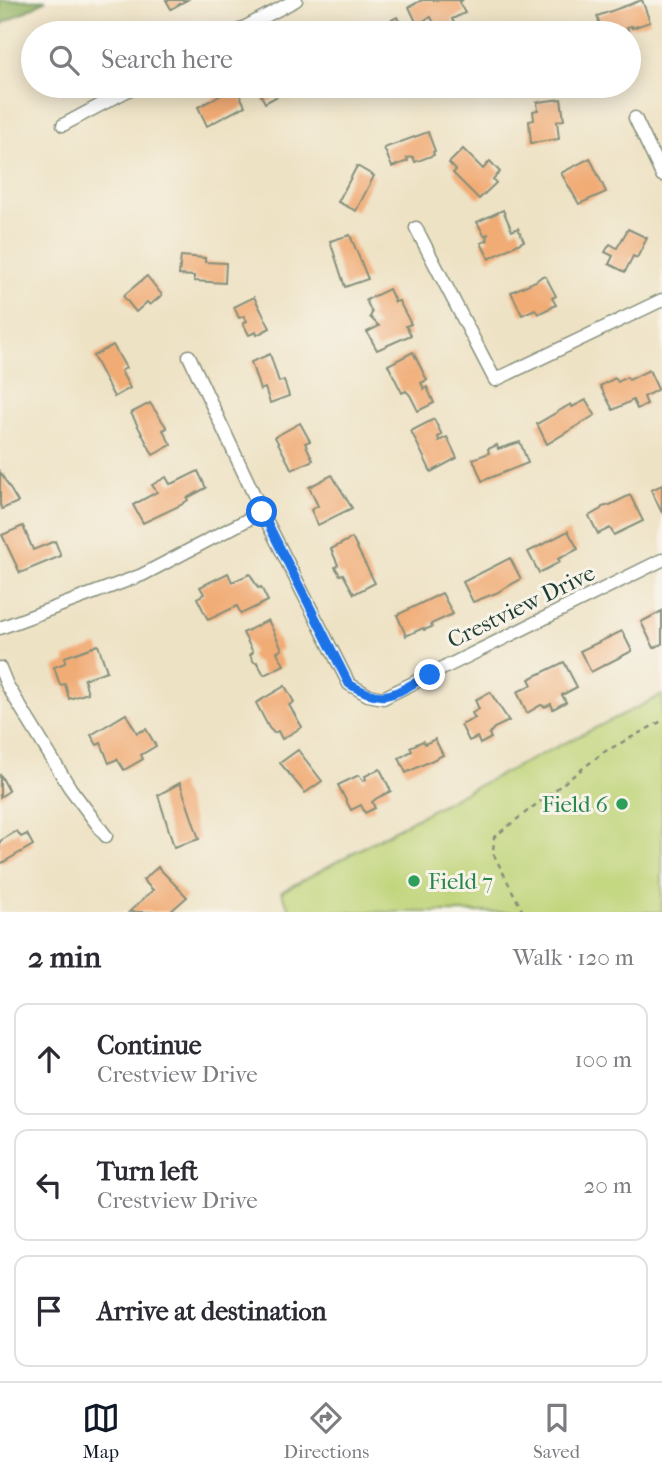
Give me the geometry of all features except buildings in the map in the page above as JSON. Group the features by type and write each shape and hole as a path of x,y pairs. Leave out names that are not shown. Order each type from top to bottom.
{"street":[{"path":"257,21 296,0"},
{"path":"63,125 114,98"},
{"path":"635,118 662,176"},
{"path":"416,228 495,380 662,300"},
{"name":"Crestview Drive","path":"188,356 262,512 349,684 368,695 383,698 662,560"},
{"path":"0,628 142,576 262,512"},
{"path":"0,668 7,685 69,788 106,836"}],"path":[{"path":"523,912 493,853 494,837 604,752 662,721"}],"green space":[{"path":"0,0 46,0 0,25"},
{"path":"662,695 662,912 291,912 281,892 459,795"}],"place":[{"name":"Field 6","path":"622,804"},
{"name":"Field 7","path":"414,881"}],"route":[{"path":"262,512 349,684 368,695 383,698 430,675"}]}
